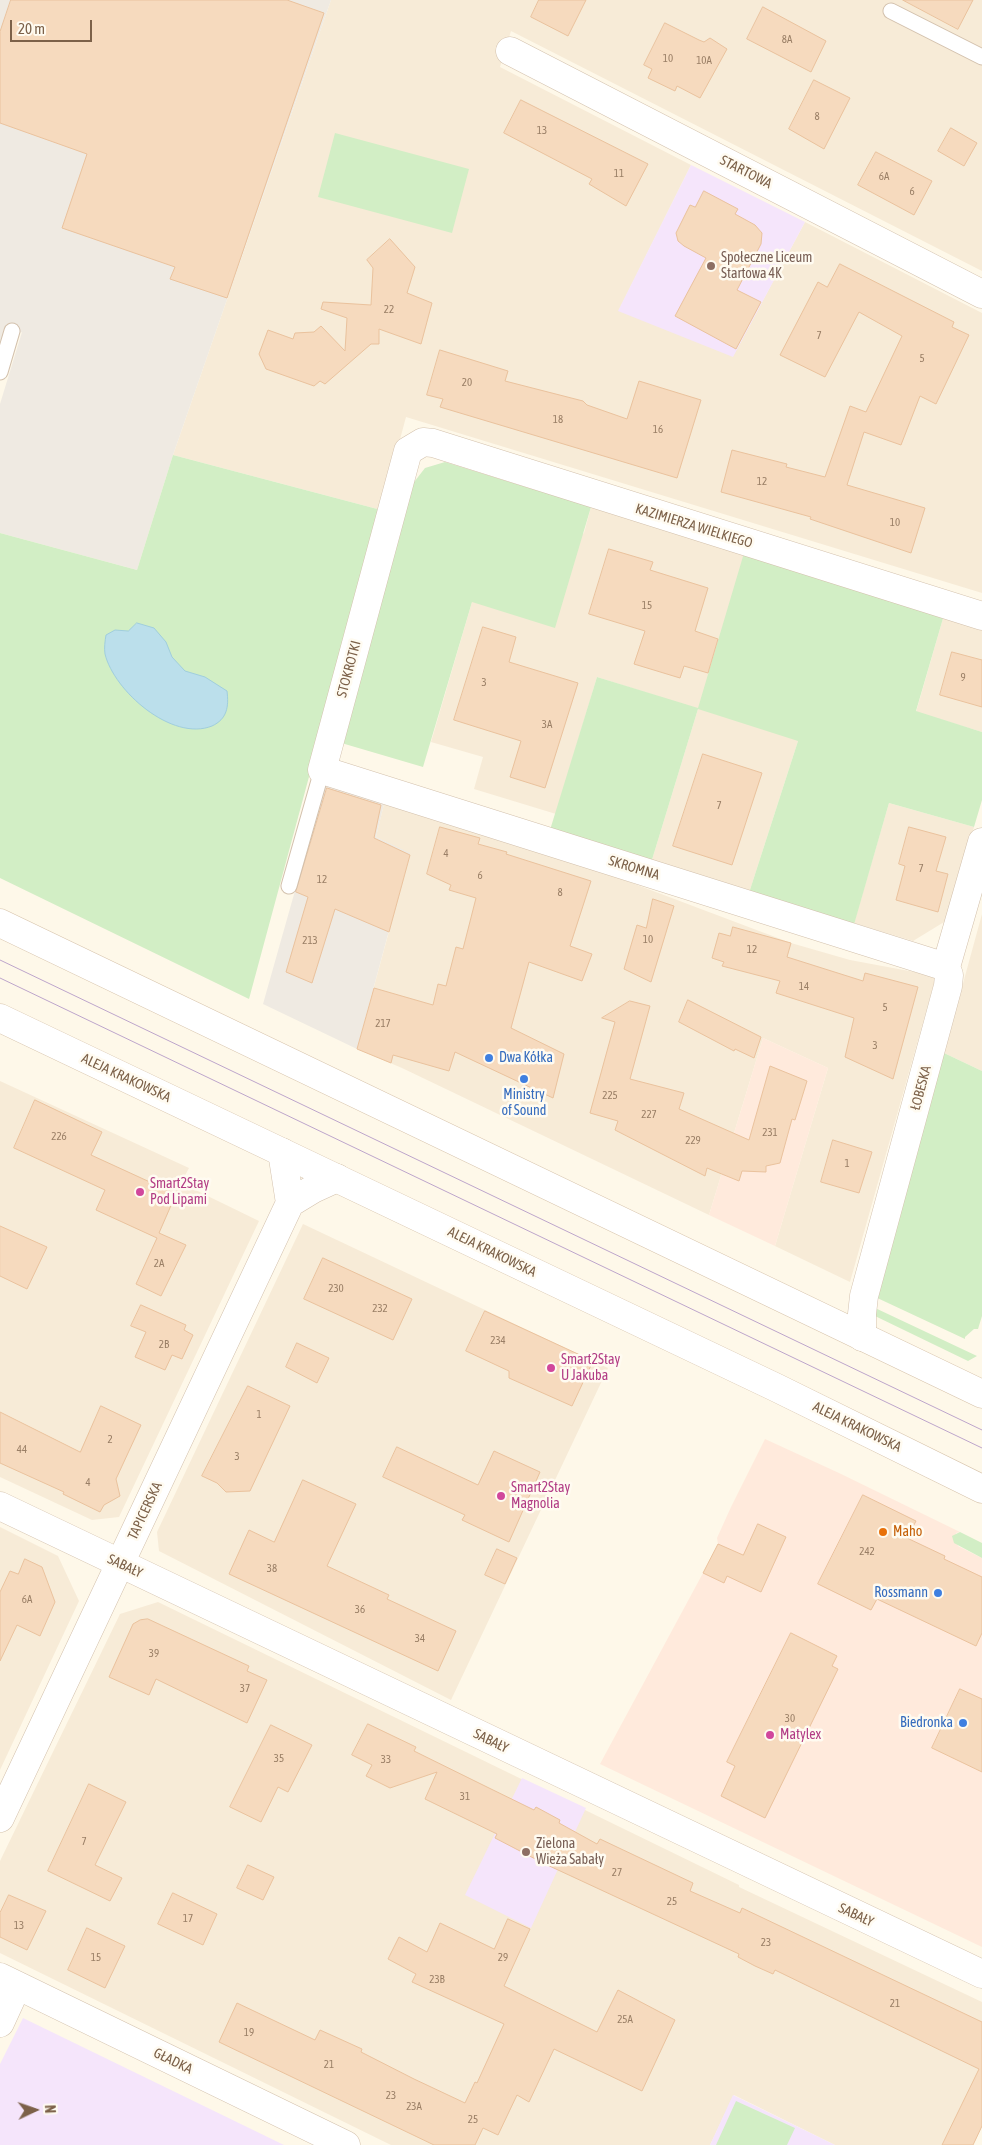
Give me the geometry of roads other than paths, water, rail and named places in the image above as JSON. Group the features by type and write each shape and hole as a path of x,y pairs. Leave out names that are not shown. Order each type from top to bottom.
{"street":[{"name":"STARTOWA","path":"510,51 982,294"},
{"name":"KAZIMIERZA WIELKIEGO","path":"408,451 423,442 433,443 982,616"},
{"name":"STOKROTKI","path":"322,770 408,451"},
{"name":"SKROMNA","path":"322,770 946,967"},
{"name":"ŁOBESKA","path":"862,1336 864,1296 948,986 949,976 946,967 982,842"},
{"path":"0,923 862,1336 981,1391"},
{"name":"ALEJA KRAKOWSKA","path":"0,1018 866,1431 982,1489"},
{"path":"282,1152 290,1203 313,1189 337,1178"},
{"name":"TAPICERSKA","path":"0,1818 290,1203"},
{"name":"SABAŁY","path":"0,1506 982,1974"},
{"path":"0,2023 8,1982"},
{"name":"GŁADKA","path":"8,1982 346,2145"}],"lane":[{"path":"891,11 982,57"},
{"path":"0,372 12,331"},
{"name":"STOKROTKI","path":"289,886 322,770"}],"water":[{"path":"137,623 154,628 166,642 172,657 185,671 205,677 227,691 228,702 226,712 221,720 212,726 196,729 180,727 163,720 147,710 132,697 120,683 111,668 105,654 105,647 106,635 115,630 128,631"}],"tram line":[{"path":"0,960 982,1430"},
{"path":"0,978 982,1448"}],"place":[{"name":"Społeczne Liceum Startowa 4K","path":"711,266"},
{"name":"Dwa Kółka","path":"489,1058"},
{"name":"Ministry of Sound","path":"524,1079"},
{"name":"Smart2Stay Pod Lipami","path":"140,1192"},
{"name":"Smart2Stay U Jakuba","path":"551,1368"},
{"name":"Smart2Stay Magnolia","path":"501,1496"},
{"name":"Maho","path":"883,1532"},
{"name":"Rossmann","path":"938,1593"},
{"name":"Biedronka","path":"963,1723"},
{"name":"Matylex","path":"770,1735"},
{"name":"Zielona Wieża Sabały","path":"526,1852"}]}
